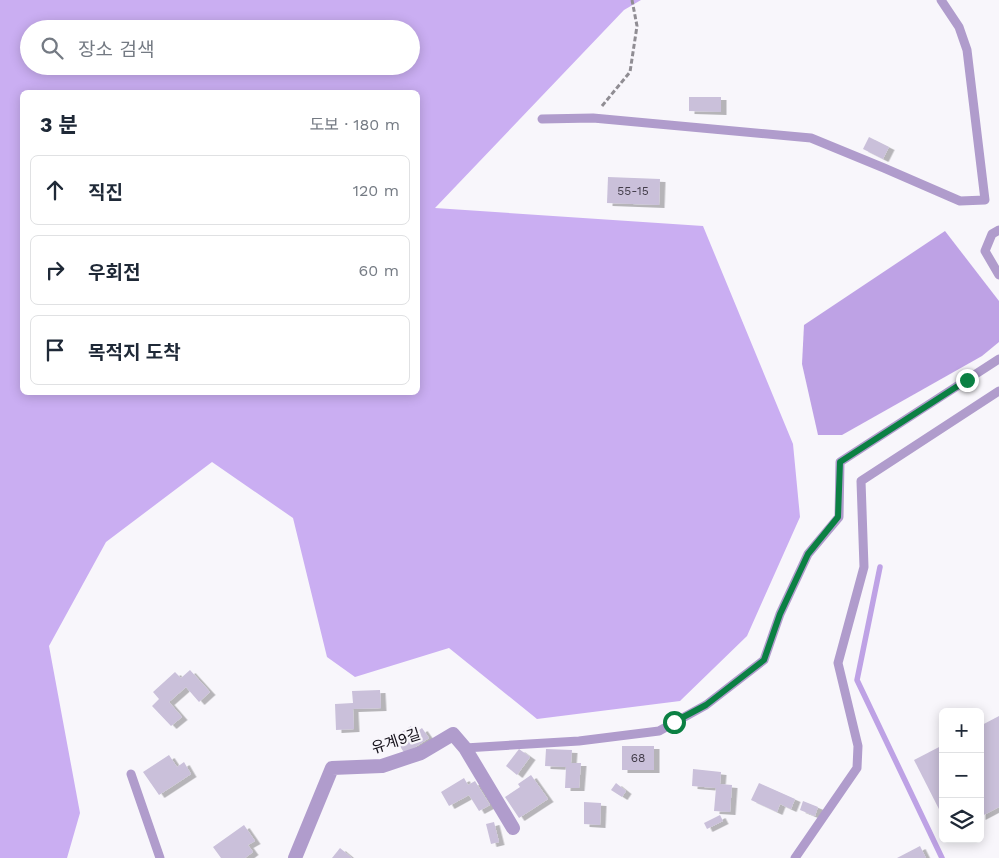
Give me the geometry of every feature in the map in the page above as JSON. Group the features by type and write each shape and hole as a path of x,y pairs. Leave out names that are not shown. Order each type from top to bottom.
{"street":[{"name":"유계9길","path":"295,858 332,768 382,766 420,753 453,734 465,748 513,828"}],"lane":[{"path":"542,119 593,118 811,138 960,201 985,200 968,50 959,27 941,0"},
{"path":"999,230 992,234 985,251 999,275"},
{"path":"465,748 580,741 659,731 706,705 764,660 780,614 808,554 838,517 840,462 999,359"},
{"path":"795,858 857,768 858,746 838,663 864,567 861,480 999,391"},
{"path":"130,774 160,858"}],"path":[{"path":"593,118 630,72 637,26 632,0"}],"shaded area":[{"path":"0,0 641,0 624,10 435,208 703,226 793,444 800,517 747,636 680,701 537,719 449,648 355,677 327,657 293,518 212,462 106,542 49,646 80,813 67,858 0,858"},
{"path":"945,231 999,301 999,342 982,356 842,435 818,435 802,364 804,325"}],"building":[{"path":"689,97 721,97 721,112 689,111"},
{"path":"869,137 889,147 883,159 863,149"},
{"path":"608,177 660,179 659,205 607,203"},
{"path":"190,670 210,692 199,702 186,687 169,702 182,717 171,726 152,706 159,699 153,692 175,672 181,678"},
{"path":"380,690 381,708 353,709 354,729 336,730 335,704 353,703 352,691"},
{"path":"999,716 999,807 984,815 984,753 984,724"},
{"path":"411,726 415,733 422,728 429,738 405,754 394,737"},
{"path":"622,746 654,746 654,770 622,770"},
{"path":"939,747 939,809 914,760"},
{"path":"519,749 530,757 517,775 506,766"},
{"path":"546,749 572,750 571,763 581,763 579,788 565,788 566,767 545,766"},
{"path":"169,755 177,767 184,762 191,774 159,795 143,772"},
{"path":"693,769 721,772 720,784 732,785 730,812 714,811 716,788 692,786"},
{"path":"531,775 548,799 519,818 505,797 520,787 518,784"},
{"path":"464,778 468,785 475,781 490,805 479,811 469,795 449,806 441,792"},
{"path":"616,783 626,791 622,797 611,790"},
{"path":"759,783 795,799 791,809 780,804 777,812 751,800"},
{"path":"803,801 818,807 815,816 800,810"},
{"path":"584,802 601,803 600,825 584,824"},
{"path":"720,815 723,821 707,829 704,823"},
{"path":"494,822 499,842 491,844 486,824"},
{"path":"244,825 255,841 248,845 253,852 245,858 221,858 213,847"},
{"path":"920,846 926,858 897,858"},
{"path":"340,848 352,858 332,858"}],"waterway":[{"path":"880,567 857,680 942,858"}],"route":[{"path":"674,722 706,705 764,660 780,614 808,554 838,517 840,462 967,380"}]}
